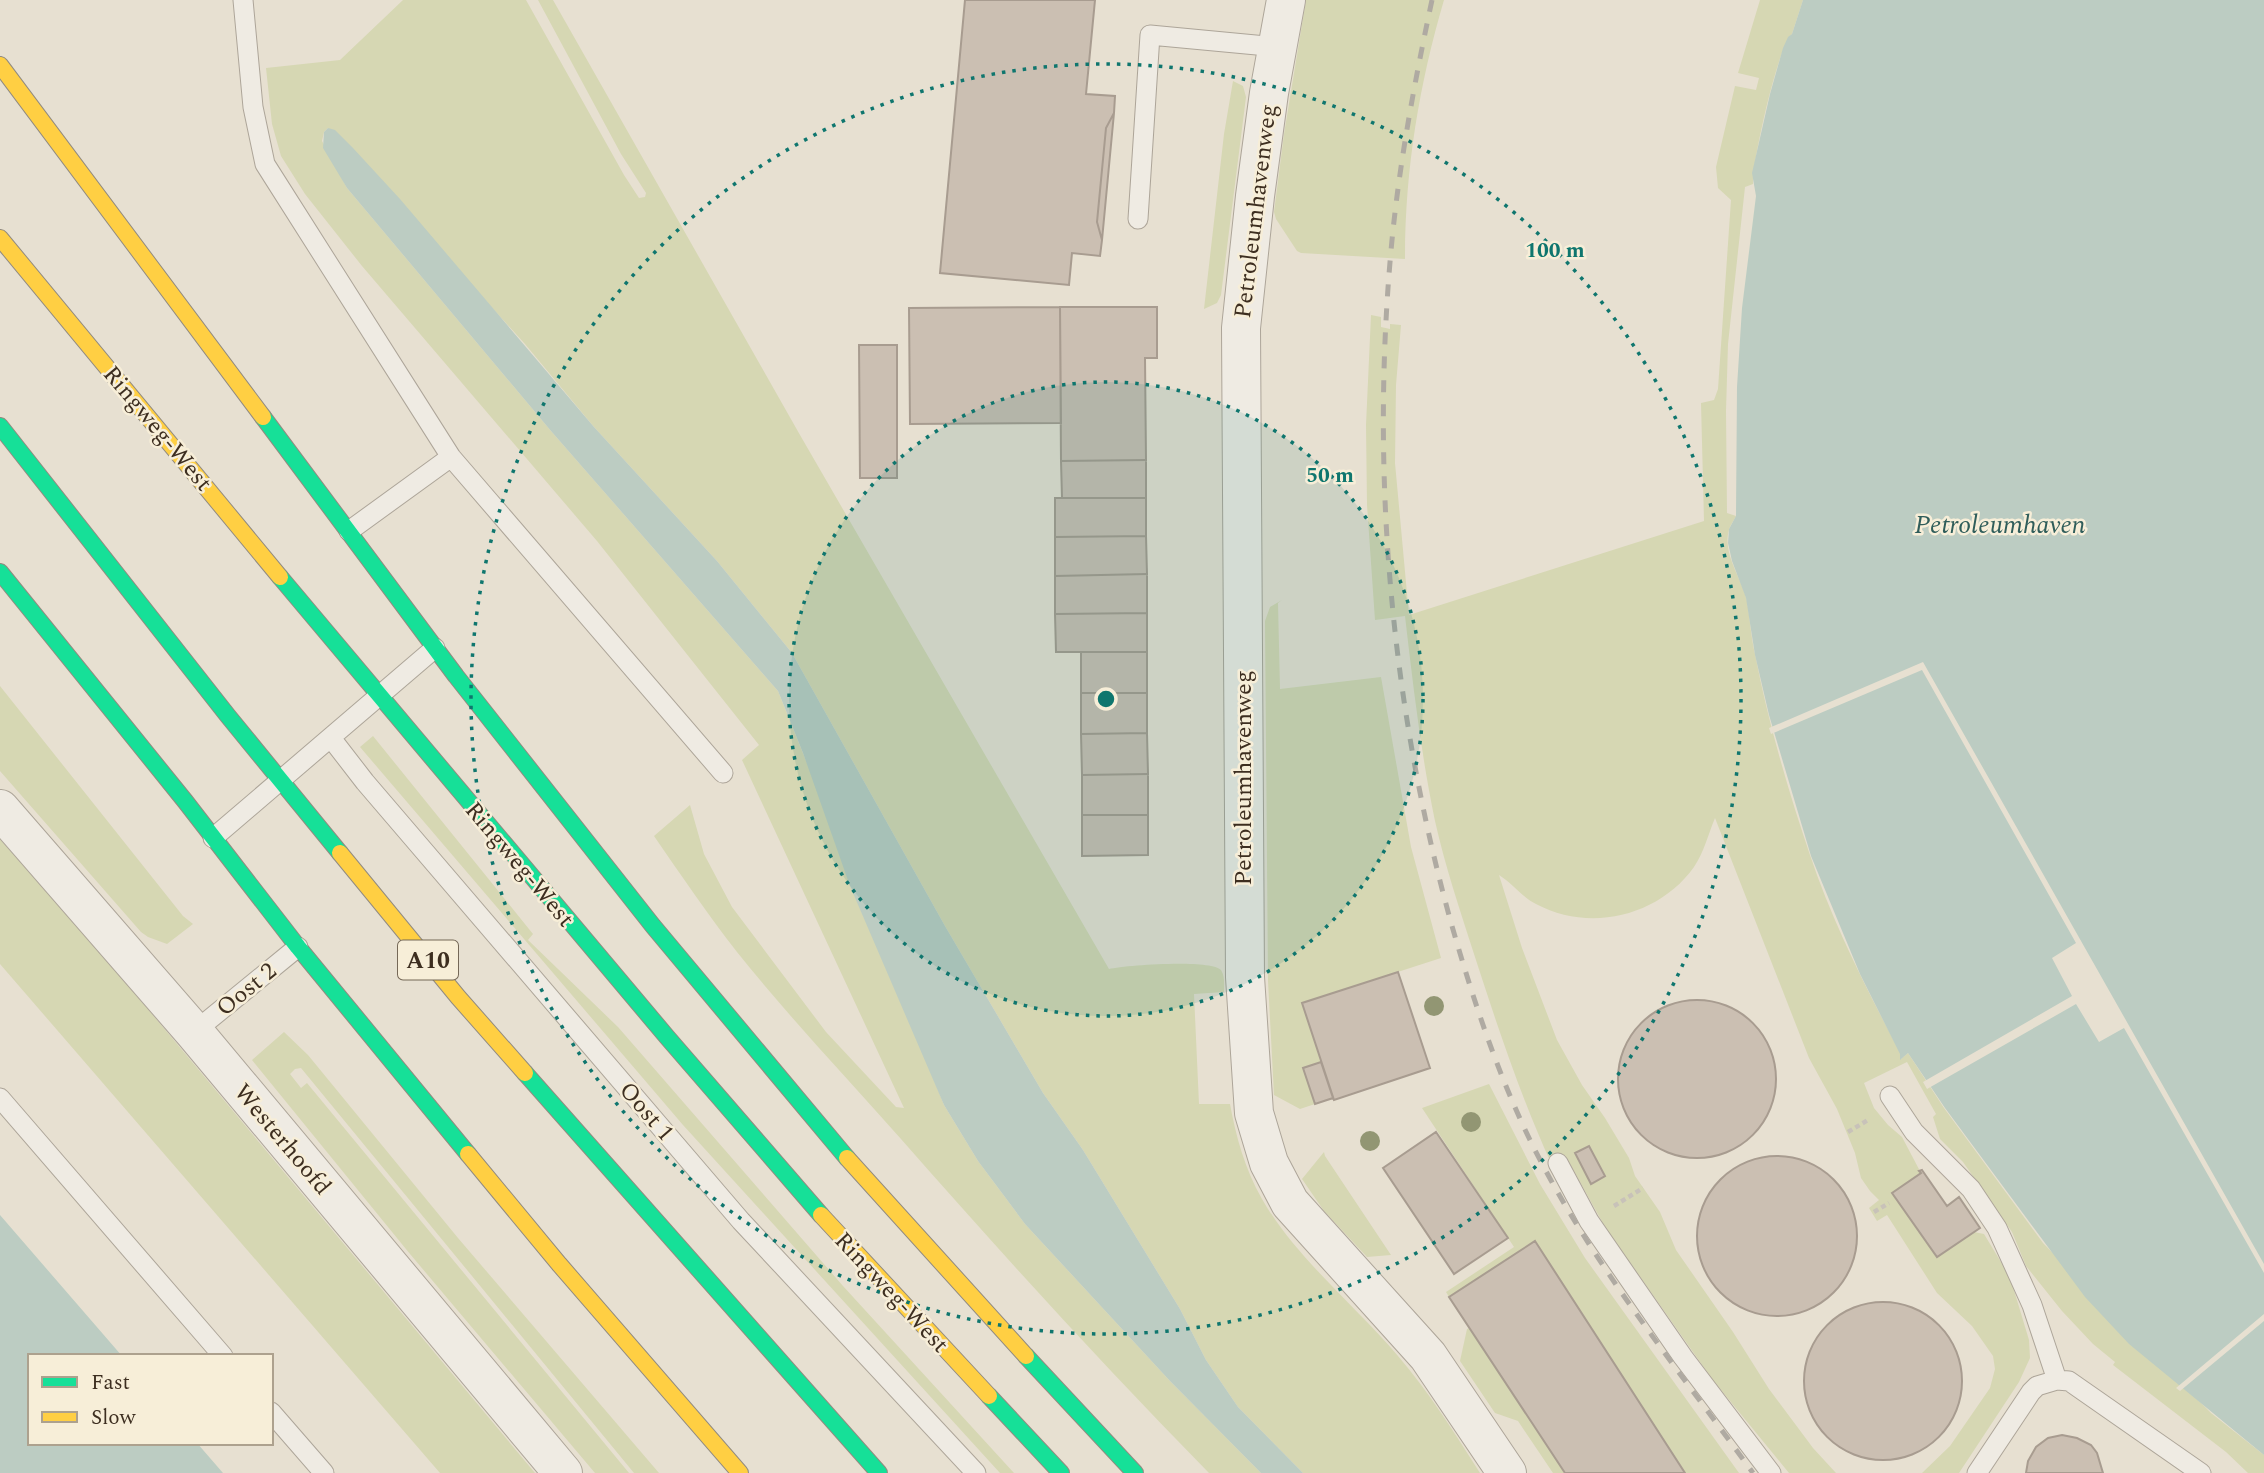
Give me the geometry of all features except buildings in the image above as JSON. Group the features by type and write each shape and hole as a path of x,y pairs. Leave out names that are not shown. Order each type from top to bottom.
{"highway":[{"path":"0,65 436,648 653,926 859,1172 1135,1473"},
{"name":"Ringweg-West","path":"0,238 608,969 816,1210 1061,1473"},
{"name":"A10","path":"0,426 281,780 458,997 879,1473"},
{"path":"0,572 298,947 559,1264 740,1473"}],"street":[{"name":"Petroleumhavenweg","path":"1286,0 1255,196 1241,328 1245,977 1254,1113 1269,1163 1290,1203 1428,1356 1507,1473"},
{"name":"Westerhoofd","path":"0,809 194,1031 563,1473"}],"lane":[{"path":"243,0 253,107 265,164 451,457 723,773"},
{"path":"1138,219 1150,35 1277,47"},
{"path":"349,531 451,457"},
{"path":"213,838 436,648"},
{"name":"Oost 1","path":"331,738 365,782 741,1221 976,1473"},
{"name":"Oost 2","path":"194,1031 298,947"},
{"path":"1890,1096 1914,1132 1971,1189 1997,1228 2032,1306 2057,1380"},
{"path":"0,1098 221,1354"},
{"path":"1558,1163 1597,1232 1683,1357 1771,1473"},
{"path":"1977,1473 2031,1392 2045,1381 2057,1380 2068,1381 2079,1388 2201,1473"},
{"path":"273,1414 324,1473"}],"path":[{"path":"1848,1132 1862,1124"},
{"path":"1620,1202 1643,1188"},
{"path":"1874,1212 1889,1203"}],"green space":[{"path":"403,0 526,0 624,175 639,198 645,197 646,193 621,154 538,0 553,0 800,435 1109,969 1186,964 1221,970 1224,992 1194,994 1199,1104 1230,1104 1246,1164 1256,1188 1276,1220 1291,1241 1409,1370 1480,1473 1303,1473 1238,1407 1206,1360 1180,1309 1083,1150 1043,1093 945,926 792,653 717,561 594,427 525,344 328,128 322,141 347,188 551,431 778,691 944,1105 978,1161 1025,1224 1170,1381 1261,1473 1209,1473 1091,1350 976,1224 777,1000 716,924 654,836 690,805 704,854 732,907 826,1032 896,1107 904,1108 742,760 759,745 597,541 362,266 305,194 281,156 272,124 266,68 340,60"},
{"path":"1306,0 1444,0 1427,64 1415,128 1405,259 1301,253 1276,219 1274,212 1284,134"},
{"path":"1760,0 1803,0 1773,81 1761,130 1753,184 1745,187 1728,344 1727,513 1736,516 1730,528 1728,548 1745,593 1772,730 1810,855 1840,931 1901,1054 1901,1059 1908,1053 1944,1108 2043,1243 2211,1413 2264,1455 2264,1473 2248,1473 2226,1452 2113,1365 2115,1362 2093,1344 2062,1311 2026,1266 2012,1232 1963,1162 1940,1139 1933,1117 1936,1114 1907,1062 1864,1083 1874,1108 1902,1137 1921,1173 1893,1193 1974,1232 1984,1234 2010,1277 2029,1340 2030,1358 2019,1382 1959,1473 1922,1473 1950,1446 1990,1388 1995,1369 1993,1356 1972,1326 1937,1293 1887,1215 1877,1221 1869,1208 1879,1200 1861,1178 1855,1153 1837,1109 1809,1058 1715,818 1694,867 1679,884 1662,898 1622,915 1600,918 1557,913 1531,901 1499,875 1522,948 1557,1040 1582,1085 1629,1158 1635,1176 1660,1212 1676,1250 1769,1389 1813,1448 1836,1473 1789,1473 1712,1379 1605,1227 1565,1155 1551,1163 1500,1033 1453,888 1435,821 1421,745 1405,616 1375,620 1367,505 1366,425 1371,315 1381,317 1381,327 1390,329 1390,324 1401,325 1396,385 1395,463 1409,615 1704,521 1701,403 1714,400 1718,389 1731,200 1718,188 1716,167 1735,86 1756,90 1759,78 1738,73"},
{"path":"1233,81 1243,86 1246,97 1221,295 1217,303 1204,309 1224,134"},
{"path":"1282,600 1278,603 1280,689 1381,677 1411,847 1441,958 1302,1003 1321,1062 1303,1068 1315,1104 1300,1109 1274,1095 1268,981 1265,621 1270,607"},
{"path":"0,686 183,916 193,924 167,944 141,932 0,771"},
{"path":"373,736 533,934 528,940 618,1027 843,1286 1014,1473 1000,1473 683,1125 360,747"},
{"path":"0,839 102,954 535,1473 440,1473 0,964"},
{"path":"284,1032 308,1055 458,1238 659,1473 634,1473 301,1068 295,1069 290,1074 301,1088 307,1083 629,1473 595,1473 410,1254 252,1060"},
{"path":"1489,1084 1540,1184 1585,1258 1739,1473 1685,1473 1535,1242 1449,1297 1446,1292 1514,1247 1422,1108"},
{"path":"1324,1152 1391,1255 1367,1257 1324,1211 1302,1179"},
{"path":"1470,1328 1565,1473 1553,1473 1518,1421 1495,1413 1460,1361 1467,1329"}],"water":[{"name":"Petroleumhaven","path":"1803,0 2264,0 2264,1455 2129,1344 2085,1297 1945,1108 1908,1053 1900,1060 1900,1054 1860,974 1811,856 1769,715 1755,655 1746,598 1728,543 1729,529 1736,516 1737,387 1742,308 1756,196 1752,173 1783,48 1792,34"},
{"path":"328,128 335,130 400,199 594,427 717,561 792,653 945,926 1043,1093 1083,1150 1180,1309 1206,1360 1238,1407 1303,1473 1261,1473 1170,1381 1025,1224 978,1161 944,1105 850,886 778,691 551,431 347,188 323,148 324,132"},
{"path":"0,1215 120,1354 28,1354 28,1445 199,1445 223,1473 0,1473"}],"pier":[{"path":"1923,662 2264,1264 2264,1273 2124,1028 2099,1042 2076,1004 1927,1089 1923,1082 2072,996 2052,958 2076,943 1922,670 1771,734 1769,728"},
{"path":"2264,1314 2264,1321 2180,1391 2176,1388"}],"railway":[{"path":"1432,0 1395,210 1386,326 1383,412 1390,586 1413,758 1431,842 1452,926 1477,1008 1496,1062 1530,1140 1578,1227 1634,1311 1753,1473"}],"traffic: fast":[{"path":"263,417 456,676 653,926 847,1158"},
{"path":"0,426 228,716 340,853"},
{"path":"0,572 185,801 298,947 468,1154"},
{"path":"280,577 667,1037 821,1215"},
{"path":"525,1073 879,1473"},
{"path":"1026,1356 1135,1473"},
{"path":"989,1396 1061,1473"}],"traffic: slow":[{"path":"0,65 263,417"},
{"path":"0,238 280,577"},
{"path":"340,853 458,997 525,1073"},
{"path":"468,1154 559,1264 740,1473"},
{"path":"847,1158 1026,1356"},
{"path":"821,1215 989,1396"}]}
